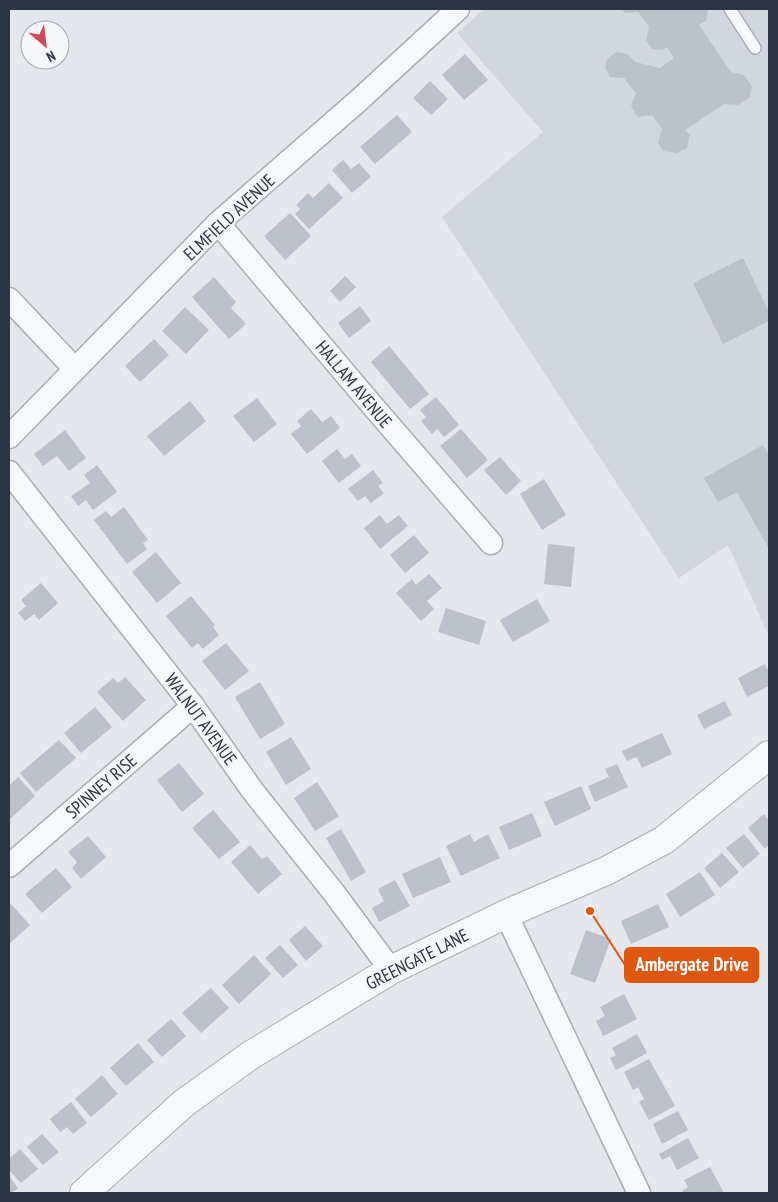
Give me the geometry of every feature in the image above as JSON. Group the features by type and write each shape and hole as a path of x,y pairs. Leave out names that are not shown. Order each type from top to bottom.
{"street":[{"name":"ELMFIELD AVENUE","path":"9,437 218,223 350,108 458,9"},
{"name":"HALLAM AVENUE","path":"218,223 377,412 491,543"},
{"path":"9,300 75,369"},
{"name":"WALNUT AVENUE","path":"9,472 193,706 252,790 334,893 391,970"},
{"name":"SPINNEY RISE","path":"9,866 193,706"},
{"name":"GREENGATE LANE","path":"84,1193 184,1103 251,1055 391,970 506,914 606,871 664,840 769,755"},
{"path":"506,914 639,1193"}],"lane":[{"path":"730,9 755,48"}],"shaded area":[{"path":"484,9 769,9 769,636 728,545 679,578 442,217 543,132 457,33"}],"building":[{"path":"621,9 707,9 706,21 699,25 731,72 744,75 752,86 749,98 738,105 724,104 685,130 690,135 687,148 677,153 663,151 658,142 662,129 652,115 638,117 631,107 636,93 624,78 610,77 605,68 607,59 616,52 628,54 635,62 660,68 674,58 667,47 662,50 652,49 646,40 649,26 638,12 625,13"},
{"path":"465,54 488,80 464,100 442,75"},
{"path":"430,81 448,99 431,115 413,98"},
{"path":"397,115 412,132 375,164 360,147"},
{"path":"343,160 351,169 359,163 371,177 352,193 332,170"},
{"path":"329,183 343,198 309,229 295,214 300,209 296,205 308,193 313,198"},
{"path":"290,213 311,236 285,260 264,236"},
{"path":"743,258 769,312 769,321 723,344 693,283"},
{"path":"345,276 356,287 340,302 330,291"},
{"path":"214,277 236,302 231,308 246,324 229,339 192,297"},
{"path":"360,306 371,321 349,338 338,323"},
{"path":"185,307 209,330 186,354 162,331"},
{"path":"154,339 169,355 140,382 125,366"},
{"path":"389,346 429,394 410,409 371,362"},
{"path":"436,397 459,425 444,437 437,429 432,434 421,421 426,417 420,410"},
{"path":"257,398 277,424 254,442 233,416"},
{"path":"190,401 206,421 164,456 147,436"},
{"path":"311,409 322,422 331,416 340,428 307,454 291,434 301,426 297,421"},
{"path":"461,429 488,460 467,478 440,446"},
{"path":"65,430 86,458 69,471 57,456 43,466 34,454"},
{"path":"763,445 769,456 769,549 737,492 718,502 704,478"},
{"path":"337,449 345,459 352,454 361,466 339,483 322,461"},
{"path":"500,457 521,481 506,495 484,470"},
{"path":"97,465 117,492 93,510 86,500 78,506 71,496 90,483 84,475"},
{"path":"373,470 383,483 378,486 384,493 371,503 365,496 358,501 348,489"},
{"path":"544,479 566,515 542,530 520,494"},
{"path":"124,507 148,540 143,543 147,549 127,564 94,520 106,511 111,517"},
{"path":"380,515 387,524 399,515 408,526 380,549 364,528"},
{"path":"414,535 429,553 405,573 390,555"},
{"path":"548,544 575,547 571,587 544,584"},
{"path":"156,552 181,583 157,603 132,572"},
{"path":"429,574 442,588 427,601 434,609 421,621 396,593 412,579 416,585"},
{"path":"41,583 58,603 39,620 34,614 25,621 18,613 26,606 21,600"},
{"path":"191,596 215,625 213,627 219,635 203,649 198,643 192,648 166,616"},
{"path":"537,599 550,621 513,642 500,620"},
{"path":"446,608 486,621 479,645 438,632"},
{"path":"226,643 249,671 225,690 202,661"},
{"path":"765,664 769,672 769,686 747,697 738,678"},
{"path":"125,677 146,700 123,721 97,692 113,678 118,683"},
{"path":"260,682 285,724 260,739 235,697"},
{"path":"725,701 732,715 704,729 697,715"},
{"path":"95,707 112,727 81,753 64,733"},
{"path":"662,733 672,754 642,768 637,757 627,761 622,751"},
{"path":"291,737 311,769 286,785 266,752"},
{"path":"59,740 76,758 36,792 20,773"},
{"path":"179,763 204,794 182,812 157,780"},
{"path":"617,764 628,787 595,802 588,786 609,777 605,769"},
{"path":"18,777 35,796 9,820 9,786"},
{"path":"317,782 339,816 315,831 294,798"},
{"path":"581,786 591,809 555,826 544,802"},
{"path":"213,810 240,842 219,859 192,828"},
{"path":"532,813 542,836 509,850 499,827"},
{"path":"764,814 769,821 769,845 765,849 748,828"},
{"path":"341,829 366,872 351,881 326,838"},
{"path":"470,834 474,842 488,834 500,858 461,876 446,846"},
{"path":"744,834 760,854 743,868 726,848"},
{"path":"88,836 106,857 81,879 72,868 77,862 68,852"},
{"path":"250,845 262,859 267,856 282,874 258,894 231,862"},
{"path":"722,853 739,872 720,888 704,868"},
{"path":"440,857 451,882 413,898 402,874"},
{"path":"56,868 72,887 42,913 25,894"},
{"path":"700,872 715,895 680,917 666,894"},
{"path":"395,880 410,906 379,922 372,908 384,901 378,889"},
{"path":"11,904 30,925 9,944 9,907"},
{"path":"658,904 669,927 631,944 621,921"},
{"path":"305,926 323,946 306,961 289,940"},
{"path":"586,930 611,939 595,983 570,974"},
{"path":"280,945 298,965 283,978 265,958"},
{"path":"254,955 271,974 239,1004 222,985"},
{"path":"211,988 229,1008 201,1033 182,1013"},
{"path":"624,994 637,1019 603,1036 596,1021 605,1016 600,1007"},
{"path":"171,1019 186,1036 162,1057 147,1040"},
{"path":"637,1034 647,1053 616,1070 610,1058 616,1055 612,1048"},
{"path":"138,1043 154,1062 126,1086 110,1068"},
{"path":"649,1059 675,1106 649,1120 639,1102 644,1099 638,1087 633,1090 624,1072"},
{"path":"102,1075 118,1094 91,1117 75,1099"},
{"path":"71,1102 87,1123 73,1134 67,1127 60,1132 50,1119"},
{"path":"678,1111 688,1130 662,1144 653,1124"},
{"path":"42,1134 59,1152 43,1165 27,1147"},
{"path":"688,1138 699,1158 677,1170 670,1156 662,1160 659,1154"},
{"path":"20,1149 38,1169 21,1183 9,1170 9,1159"},
{"path":"710,1167 724,1193 684,1193 682,1191 688,1187 684,1180"},
{"path":"9,1176 18,1188 12,1193 9,1193"}],"place":[{"name":"Ambergate Drive","path":"590,911"}]}
